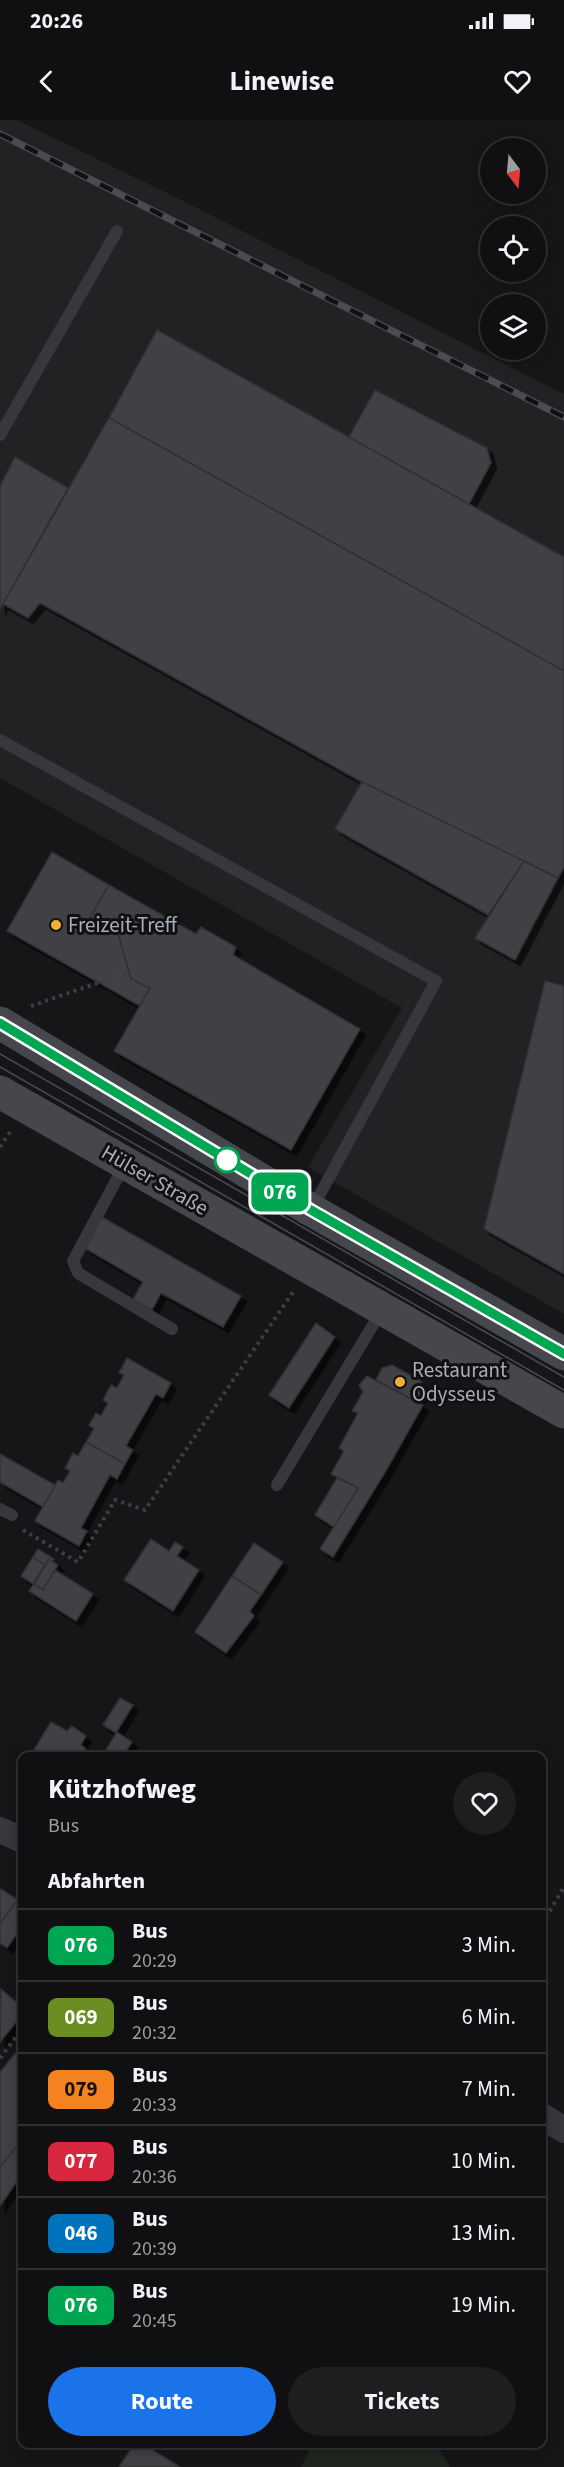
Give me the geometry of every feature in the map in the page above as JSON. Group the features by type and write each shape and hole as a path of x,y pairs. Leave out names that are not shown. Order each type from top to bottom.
{"street":[{"path":"0,1023 311,1210 564,1354"},
{"name":"Hülser Straße","path":"0,1092 564,1412"},
{"path":"0,1830 18,1838"},
{"path":"546,2119 564,2130"}],"lane":[{"path":"0,435 117,231"},
{"path":"0,740 436,981 311,1210"},
{"path":"126,1163 73,1261 78,1273 172,1329"},
{"path":"277,1485 382,1309"},
{"path":"0,1509 12,1515"}],"path":[{"path":"35,1004 129,972"},
{"path":"12,1515 25,1533 78,1562 115,1500 145,1510 309,1268"},
{"path":"546,1917 564,1887"},
{"path":"0,2058 18,2034"}],"shaded area":[{"path":"0,120 17,120 480,351 480,360 497,360 564,394 564,1314 308,1167 402,1008 0,778"},
{"path":"310,2448 438,2448 450,2467 301,2467"}],"building":[{"path":"157,330 564,557 564,671 109,418"},
{"path":"375,390 487,448 491,463 469,504 349,437"},
{"path":"109,418 564,671 564,867 558,878 362,782 40,603 28,618 3,604"},
{"path":"15,457 68,488 0,609 0,486"},
{"path":"362,782 524,861 488,915 335,829"},
{"name":"Freizeit-Treff","path":"52,852 109,885 90,918 118,933 131,979 150,988 140,1006 7,931"},
{"path":"524,861 558,878 515,960 475,938"},
{"path":"109,885 196,934 201,927 236,947 233,955 360,1029 291,1150 114,1051 150,988 131,979 118,933 90,918"},
{"path":"545,981 564,986 564,1274 484,1229"},
{"path":"100,1216 241,1296 223,1327 161,1293 152,1310 133,1299 143,1282 83,1247"},
{"path":"316,1323 335,1337 289,1408 269,1395"},
{"path":"127,1358 171,1383 163,1398 156,1394 126,1446 133,1450 125,1464 86,1442 94,1429 89,1425 96,1413 101,1416 108,1403 103,1400 111,1385 117,1388 124,1375 119,1373"},
{"path":"392,1365 421,1381 423,1390 417,1402 376,1380 382,1368"},
{"path":"367,1376 423,1405 333,1557 320,1549 358,1488 331,1474 344,1451 339,1448 358,1413 352,1411 363,1392 359,1385"},
{"path":"86,1442 125,1464 117,1479 110,1475 81,1528 87,1531 79,1546 35,1521 58,1480 63,1483 70,1471 65,1468 73,1453 78,1456"},
{"path":"0,1454 55,1485 43,1507 0,1482"},
{"path":"337,1478 358,1488 334,1527 315,1515"},
{"path":"151,1539 169,1551 175,1542 183,1547 177,1556 199,1570 173,1611 124,1580"},
{"path":"254,1543 283,1562 261,1595 232,1576"},
{"path":"38,1549 54,1559 53,1562 49,1559 45,1565 33,1557"},
{"path":"33,1557 45,1565 33,1584 21,1576"},
{"path":"49,1559 58,1565 43,1590 34,1584"},
{"path":"55,1570 93,1594 76,1621 29,1591 34,1584 43,1590"},
{"path":"232,1576 261,1595 250,1611 254,1616 226,1653 195,1632"},
{"path":"120,1698 133,1705 116,1733 103,1725"},
{"path":"51,1722 67,1731 72,1726 86,1736 81,1745 86,1749 84,1752 32,1752"},
{"path":"117,1732 132,1742 126,1752 104,1752"},
{"path":"0,1890 18,1900 0,1924"},
{"path":"15,1903 18,1905 18,1932 7,1948 0,1943 0,1924"},
{"path":"1,1989 18,2004 18,2020 0,2042"},
{"path":"18,2050 18,2145 0,2167 0,2072"},
{"path":"18,2145 18,2180 0,2206 0,2167"},
{"path":"131,2448 149,2448 180,2467 119,2467"}],"tram line":[{"path":"0,1054 564,1377"},
{"path":"0,1067 564,1390"}],"railway":[{"path":"0,134 564,417"}],"bus line":[{"name":"076","path":"0,1023 311,1210 564,1354"}],"place":[{"name":"Freizeit-Treff","path":"56,925"},
{"name":"Restaurant Odysseus","path":"400,1382"}]}
